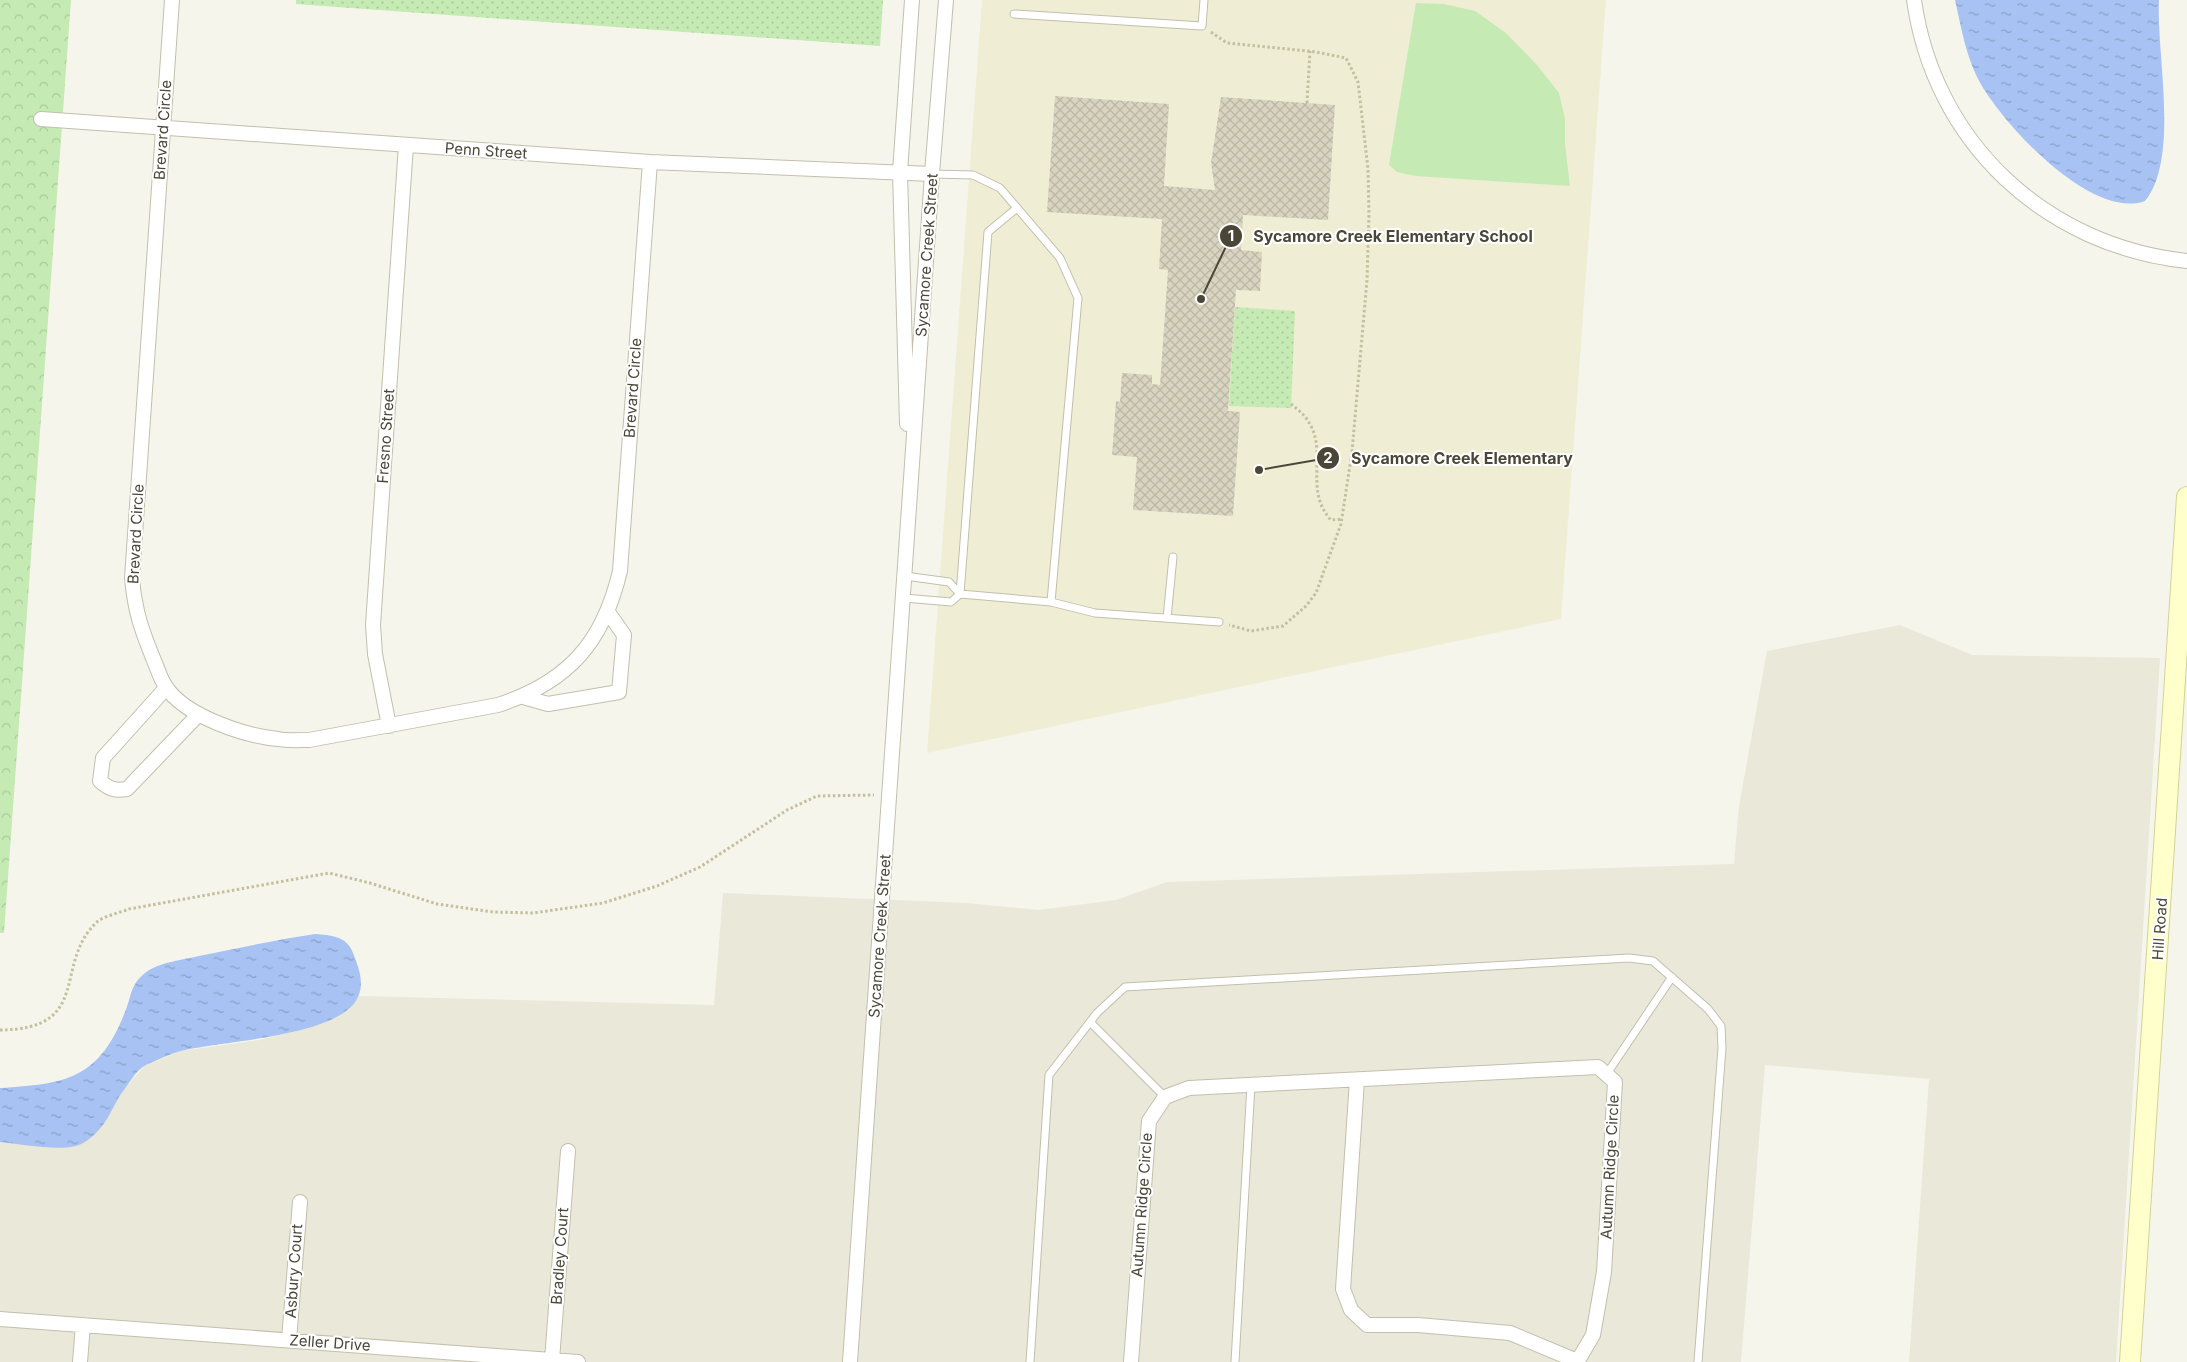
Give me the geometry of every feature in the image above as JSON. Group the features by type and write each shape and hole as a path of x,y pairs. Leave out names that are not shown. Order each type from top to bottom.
{"main road":[{"name":"Hill Road","path":"2130,1362 2187,496"}],"street":[{"name":"Brevard Circle","path":"172,0 132,578 134,605 141,631 166,688 183,704 199,714 256,736 280,740 309,740 498,705 523,697 547,684 568,668 587,648 608,612 620,571 650,162"},
{"name":"Sycamore Creek Street","path":"910,510 900,172 912,0"},
{"name":"Sycamore Creek Street","path":"850,1362 932,174 946,0"},
{"path":"1914,0 1926,54 1940,88 1955,116 1976,147 2001,175 2029,199 2059,220 2092,237 2127,250 2164,259 2187,261"},
{"name":"Penn Street","path":"41,119 650,162 932,174"},
{"name":"Fresno Street","path":"389,726 376,654 373,625 406,145"},
{"path":"523,697 548,704 619,692 624,636 608,612"},
{"path":"166,688 102,758 100,781 106,787 116,791 127,789 199,714"},
{"name":"Autumn Ridge Circle","path":"1131,1362 1149,1121 1165,1097 1188,1088 1598,1067 1615,1082 1604,1272 1593,1335 1577,1362 1510,1334 1418,1326 1367,1325 1351,1310 1343,1289 1357,1080"},
{"name":"Bradley Court","path":"552,1360 568,1151"},
{"name":"Asbury Court","path":"289,1340 300,1202"},
{"name":"Zeller Drive","path":"0,1319 578,1362"},
{"path":"80,1362 83,1325"}],"lane":[{"path":"1014,14 1202,26 1204,0"},
{"path":"932,174 973,175 1000,188 1060,258 1078,298 1051,602"},
{"path":"904,598 951,602 960,594 988,232 1017,208"},
{"path":"1167,618 1173,557"},
{"path":"905,576 949,582 960,594 1010,600 1051,602 1095,613 1219,622"},
{"path":"1030,1362 1050,1075 1090,1022 1125,987 1629,958 1654,961 1708,1009 1721,1026 1722,1048 1698,1362"},
{"path":"1606,1075 1672,977"},
{"path":"1090,1022 1165,1097"},
{"path":"1235,1362 1251,1085"}],"path":[{"path":"1202,26 1227,43 1310,51 1346,58 1358,82 1368,169 1367,280 1352,452 1342,519 1316,593 1283,626 1252,631 1219,622"},
{"path":"1307,103 1310,51"},
{"path":"1291,404 1308,421 1314,433 1317,457 1316,487 1318,499 1324,512 1332,520 1342,519"},
{"path":"0,1030 22,1030 41,1025 55,1012 66,995 81,940 98,921 128,909 329,873 370,883 437,904 493,912 533,913 604,903 657,886 700,867 787,810 817,796 854,794 890,796"}],"shaded area":[{"path":"982,0 1606,0 1561,619 927,753"},
{"path":"1900,625 1972,655 2160,658 2116,1362 1909,1362 1929,1079 1765,1065 1741,1362 0,1362 0,1142 27,1144 105,1122 121,1093 144,1066 181,1051 259,1040 305,1029 336,1016 352,1006 359,996 714,1005 723,893 967,903 1038,910 1116,900 1167,882 1734,864 1739,806 1767,651"}],"green space":[{"path":"0,0 71,0 4,933 0,933"},
{"path":"296,0 883,0 880,46 296,4"},
{"path":"1416,3 1444,4 1475,11 1506,33 1537,65 1559,93 1565,119 1565,144 1570,186 1416,176 1397,172 1389,165"},
{"path":"1235,307 1295,311 1291,408 1229,406"}],"water":[{"path":"1955,0 2159,0 2164,133 2162,159 2156,182 2145,201 2123,203 2099,196 2074,182 2049,163 2026,141 1988,96 1977,77 1966,49"},
{"path":"315,934 337,937 347,943 353,953 360,974 361,986 358,997 347,1010 329,1021 305,1029 181,1051 146,1065 131,1080 100,1129 79,1145 51,1148 0,1142 0,1088 44,1084 62,1080 78,1074 91,1064 104,1052 115,1034 134,986 140,977 151,969 171,962"}],"building":[{"path":"1055,96 1169,104 1164,186 1215,190 1211,163 1221,97 1335,105 1328,220 1243,215 1241,250 1262,252 1260,291 1236,290 1228,411 1240,412 1233,516 1133,510 1137,457 1112,455 1116,401 1120,402 1122,373 1152,375 1152,384 1160,385 1168,270 1159,269 1162,219 1047,212"}],"place":[{"name":"Sycamore Creek Elementary School","path":"1201,299"},
{"name":"Sycamore Creek Elementary","path":"1259,470"}]}
